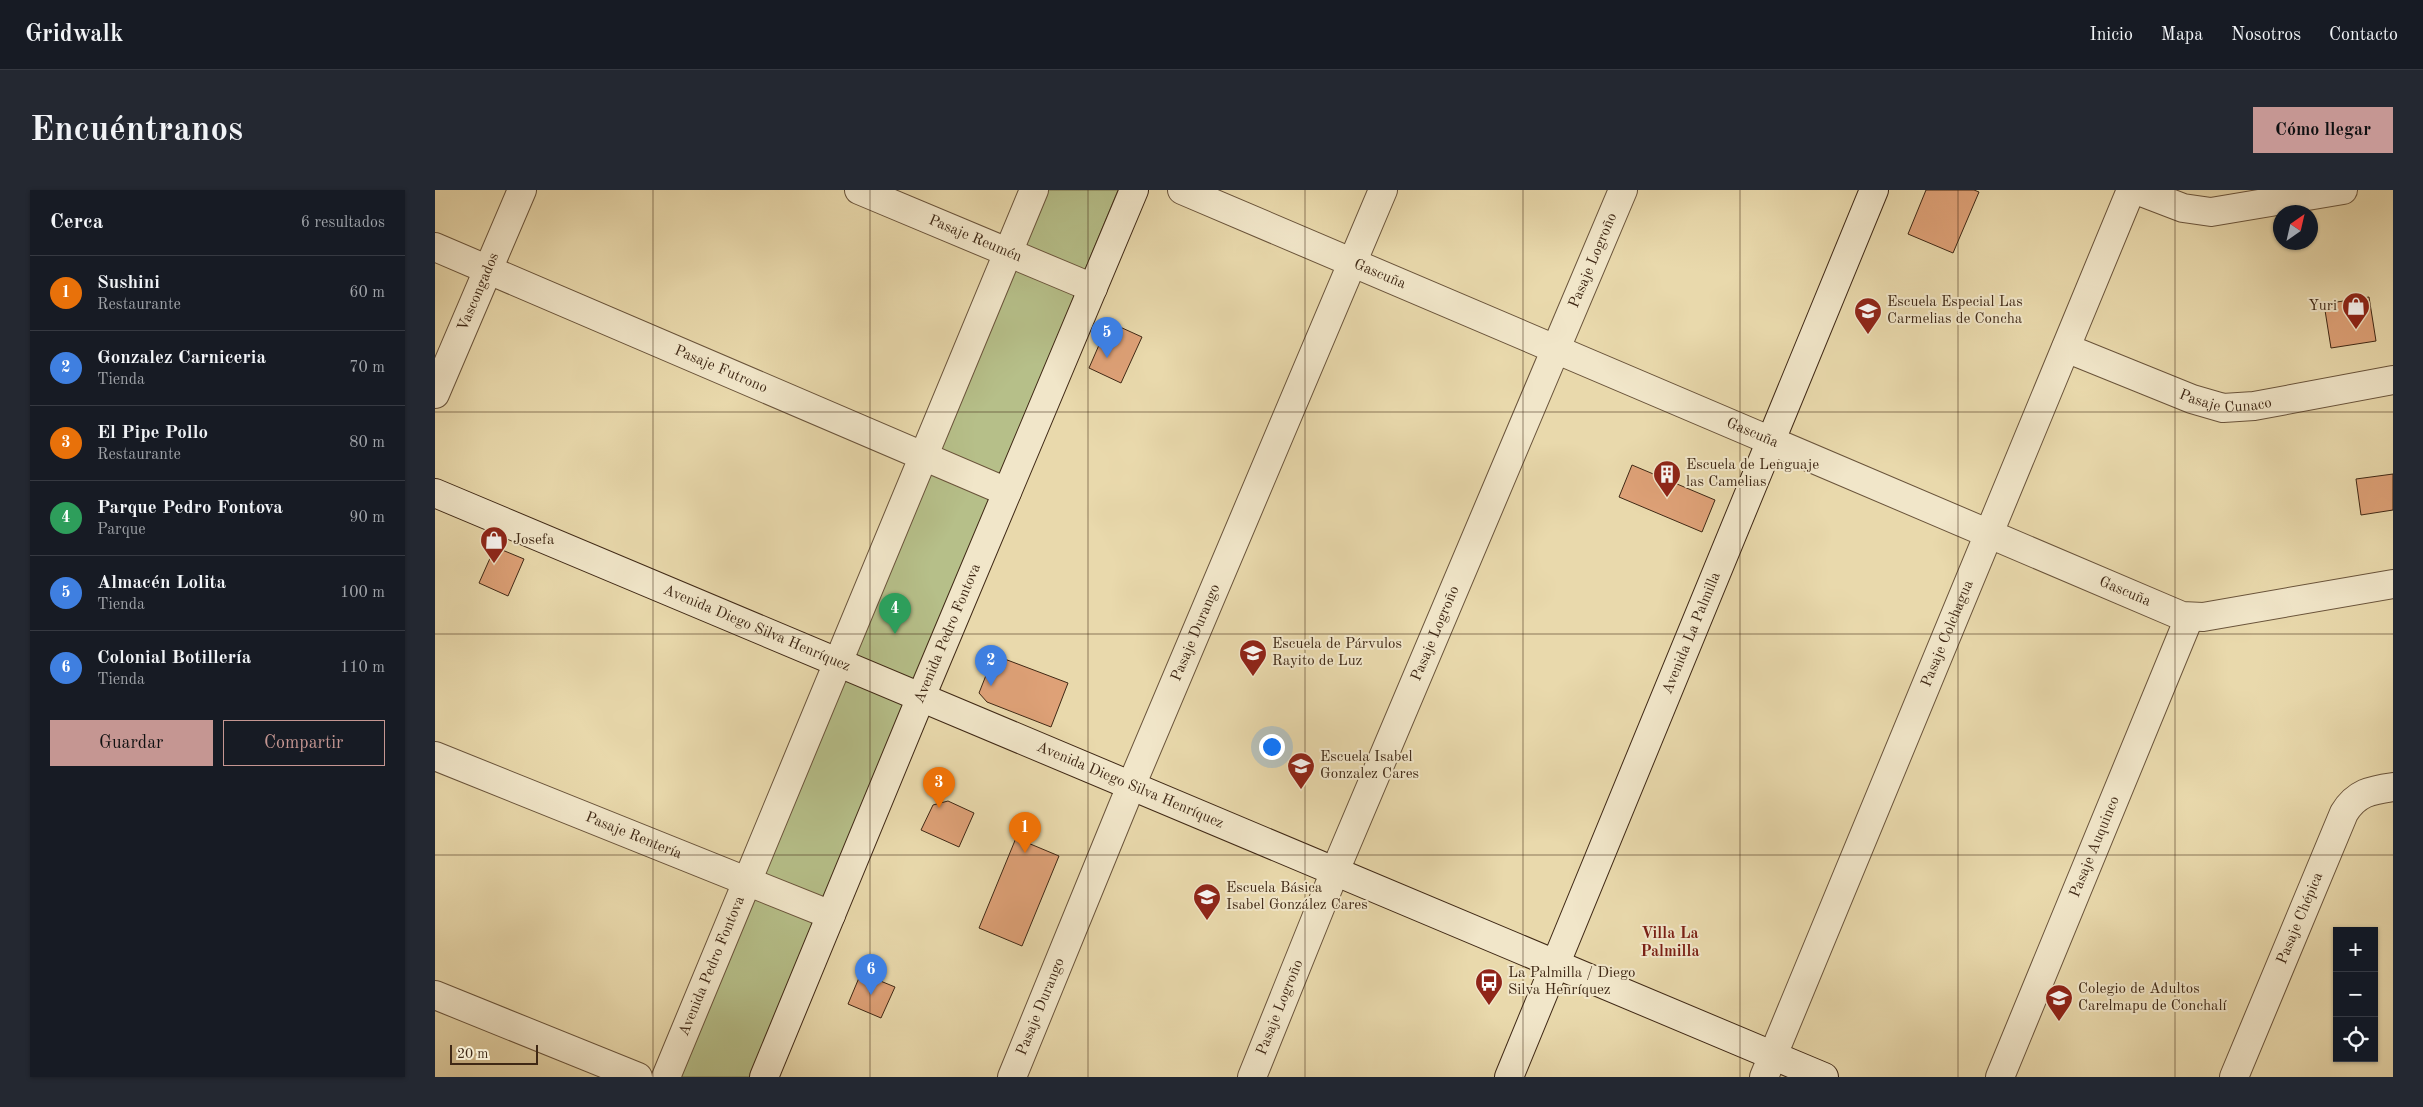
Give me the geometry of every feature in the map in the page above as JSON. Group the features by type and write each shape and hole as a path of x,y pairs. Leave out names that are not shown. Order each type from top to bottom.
{"street":[{"name":"Vascongados","path":"435,394 522,190"},
{"name":"Pasaje Reumén","path":"859,190 1093,288"},
{"name":"Avenida Pedro Fontova","path":"666,1077 1034,190"},
{"name":"Avenida Pedro Fontova","path":"764,1077 1134,190"},
{"name":"Gascuña","path":"1182,190 2175,614 2189,618 2393,584"},
{"name":"Pasaje Durango","path":"1012,1077 1131,786 1383,190"},
{"name":"Pasaje Logroño","path":"1251,1077 1335,872 1623,190"},
{"name":"Avenida La Palmilla","path":"1509,1077 1874,190"},
{"name":"Pasaje Colchagua","path":"1768,1066 2131,190"},
{"path":"2137,190 2183,208 2211,212 2343,190"},
{"name":"Pasaje Futrono","path":"435,247 1007,492"},
{"name":"Pasaje Cunaco","path":"2066,348 2199,402 2223,408 2254,406 2393,380"},
{"name":"Avenida Diego Silva Henríquez","path":"435,493 1555,964 1768,1066 1824,1077"},
{"name":"Pasaje Auquinco","path":"2000,1077 2189,618"},
{"name":"Pasaje Rentería","path":"435,756 831,915"},
{"name":"Pasaje Chépica","path":"2234,1077 2344,813 2354,799 2362,794 2393,787"},
{"path":"435,995 638,1077"}],"green space":[{"path":"1040,190 1118,190 751,1077 671,1077"}],"building":[{"path":"1926,190 1974,190 1979,192 1953,253 1908,234"},
{"path":"2369,297 2376,341 2331,348 2324,304"},
{"path":"1109,322 1142,337 1121,383 1089,368"},
{"name":"Escuela de Lenguaje las Camelias","path":"1632,465 1715,500 1702,532 1619,497"},
{"path":"2393,474 2393,510 2361,515 2356,479"},
{"path":"495,547 524,559 508,596 479,583"},
{"path":"994,655 1068,683 1051,727 987,702 979,693"},
{"path":"948,801 974,813 959,847 921,830 933,805"},
{"path":"1016,838 1059,856 1022,946 979,928"},
{"path":"861,973 895,987 881,1018 848,1004"}],"place":[{"name":"Yuri","path":"2356,330"},
{"name":"Escuela Especial Las Carmelias de Concha","path":"1868,335"},
{"name":"Almacén Lolita","path":"1107,358"},
{"name":"Escuela de Lenguaje las Camelias","path":"1667,498"},
{"name":"Josefa","path":"494,564"},
{"name":"Parque Pedro Fontova","path":"895,634"},
{"name":"Escuela de Párvulos Rayito de Luz","path":"1253,677"},
{"name":"Gonzalez Carniceria","path":"991,686"},
{"name":"Escuela Isabel Gonzalez Cares","path":"1301,790"},
{"name":"El Pipe Pollo","path":"939,808"},
{"name":"Sushini","path":"1025,853"},
{"name":"Escuela Básica Isabel González Cares","path":"1207,921"},
{"name":"Colonial Botillería","path":"871,995"},
{"name":"La Palmilla / Diego Silva Henríquez","path":"1489,1006"},
{"name":"Colegio de Adultos Carelmapu de Conchalí","path":"2059,1022"}],"district":[{"name":"Villa La Palmilla","path":"1670,943"}]}
